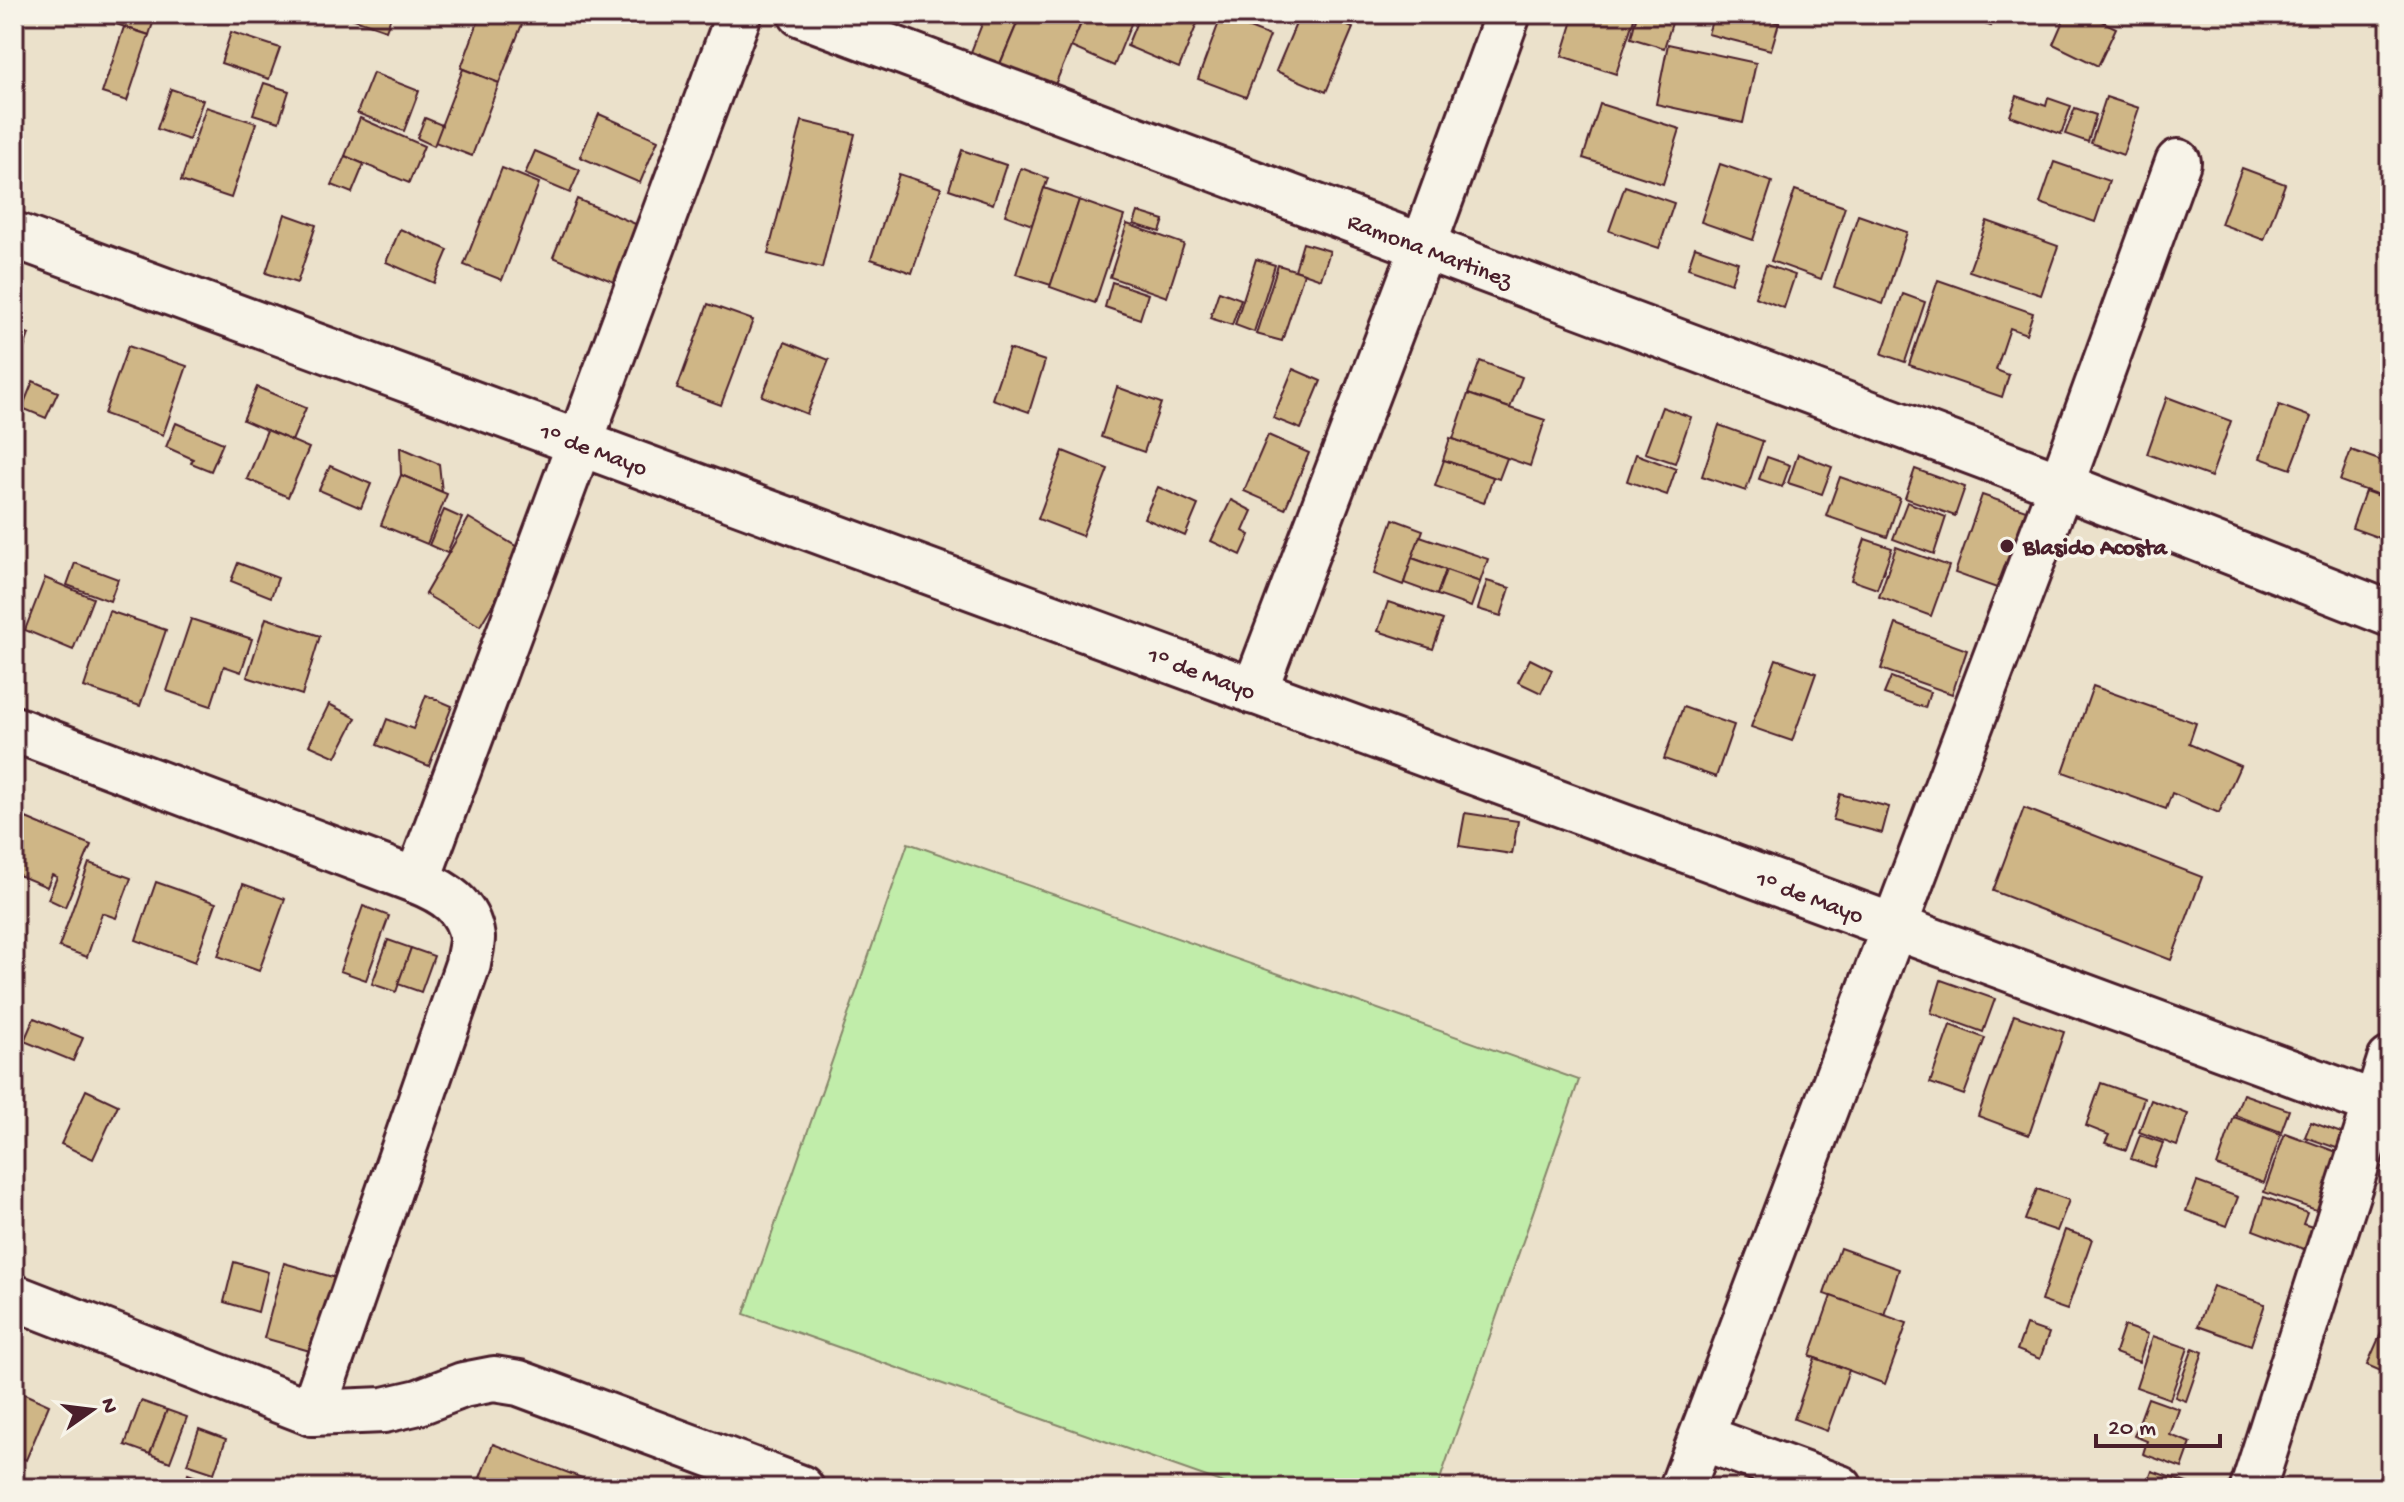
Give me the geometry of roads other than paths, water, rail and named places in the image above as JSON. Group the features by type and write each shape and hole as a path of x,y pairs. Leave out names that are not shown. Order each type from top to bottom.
{"street":[{"path":"417,881 739,14"},
{"name":"Ramona Martinez","path":"801,14 2061,485 2390,614"},
{"path":"1254,692 1508,14"},
{"path":"1682,1488 2061,485 2178,162"},
{"name":"1° de Mayo","path":"14,235 2384,1107"},
{"path":"14,729 417,881 442,892 463,911 472,939 468,964 312,1413"},
{"path":"2253,1488 2384,1107 2390,1060"},
{"path":"14,1297 312,1413 384,1410 419,1402 463,1385 494,1379 519,1383 801,1488"},
{"path":"1703,1438 1840,1488"}],"place":[{"name":"Blasido Acosta","path":"2007,546"}]}
